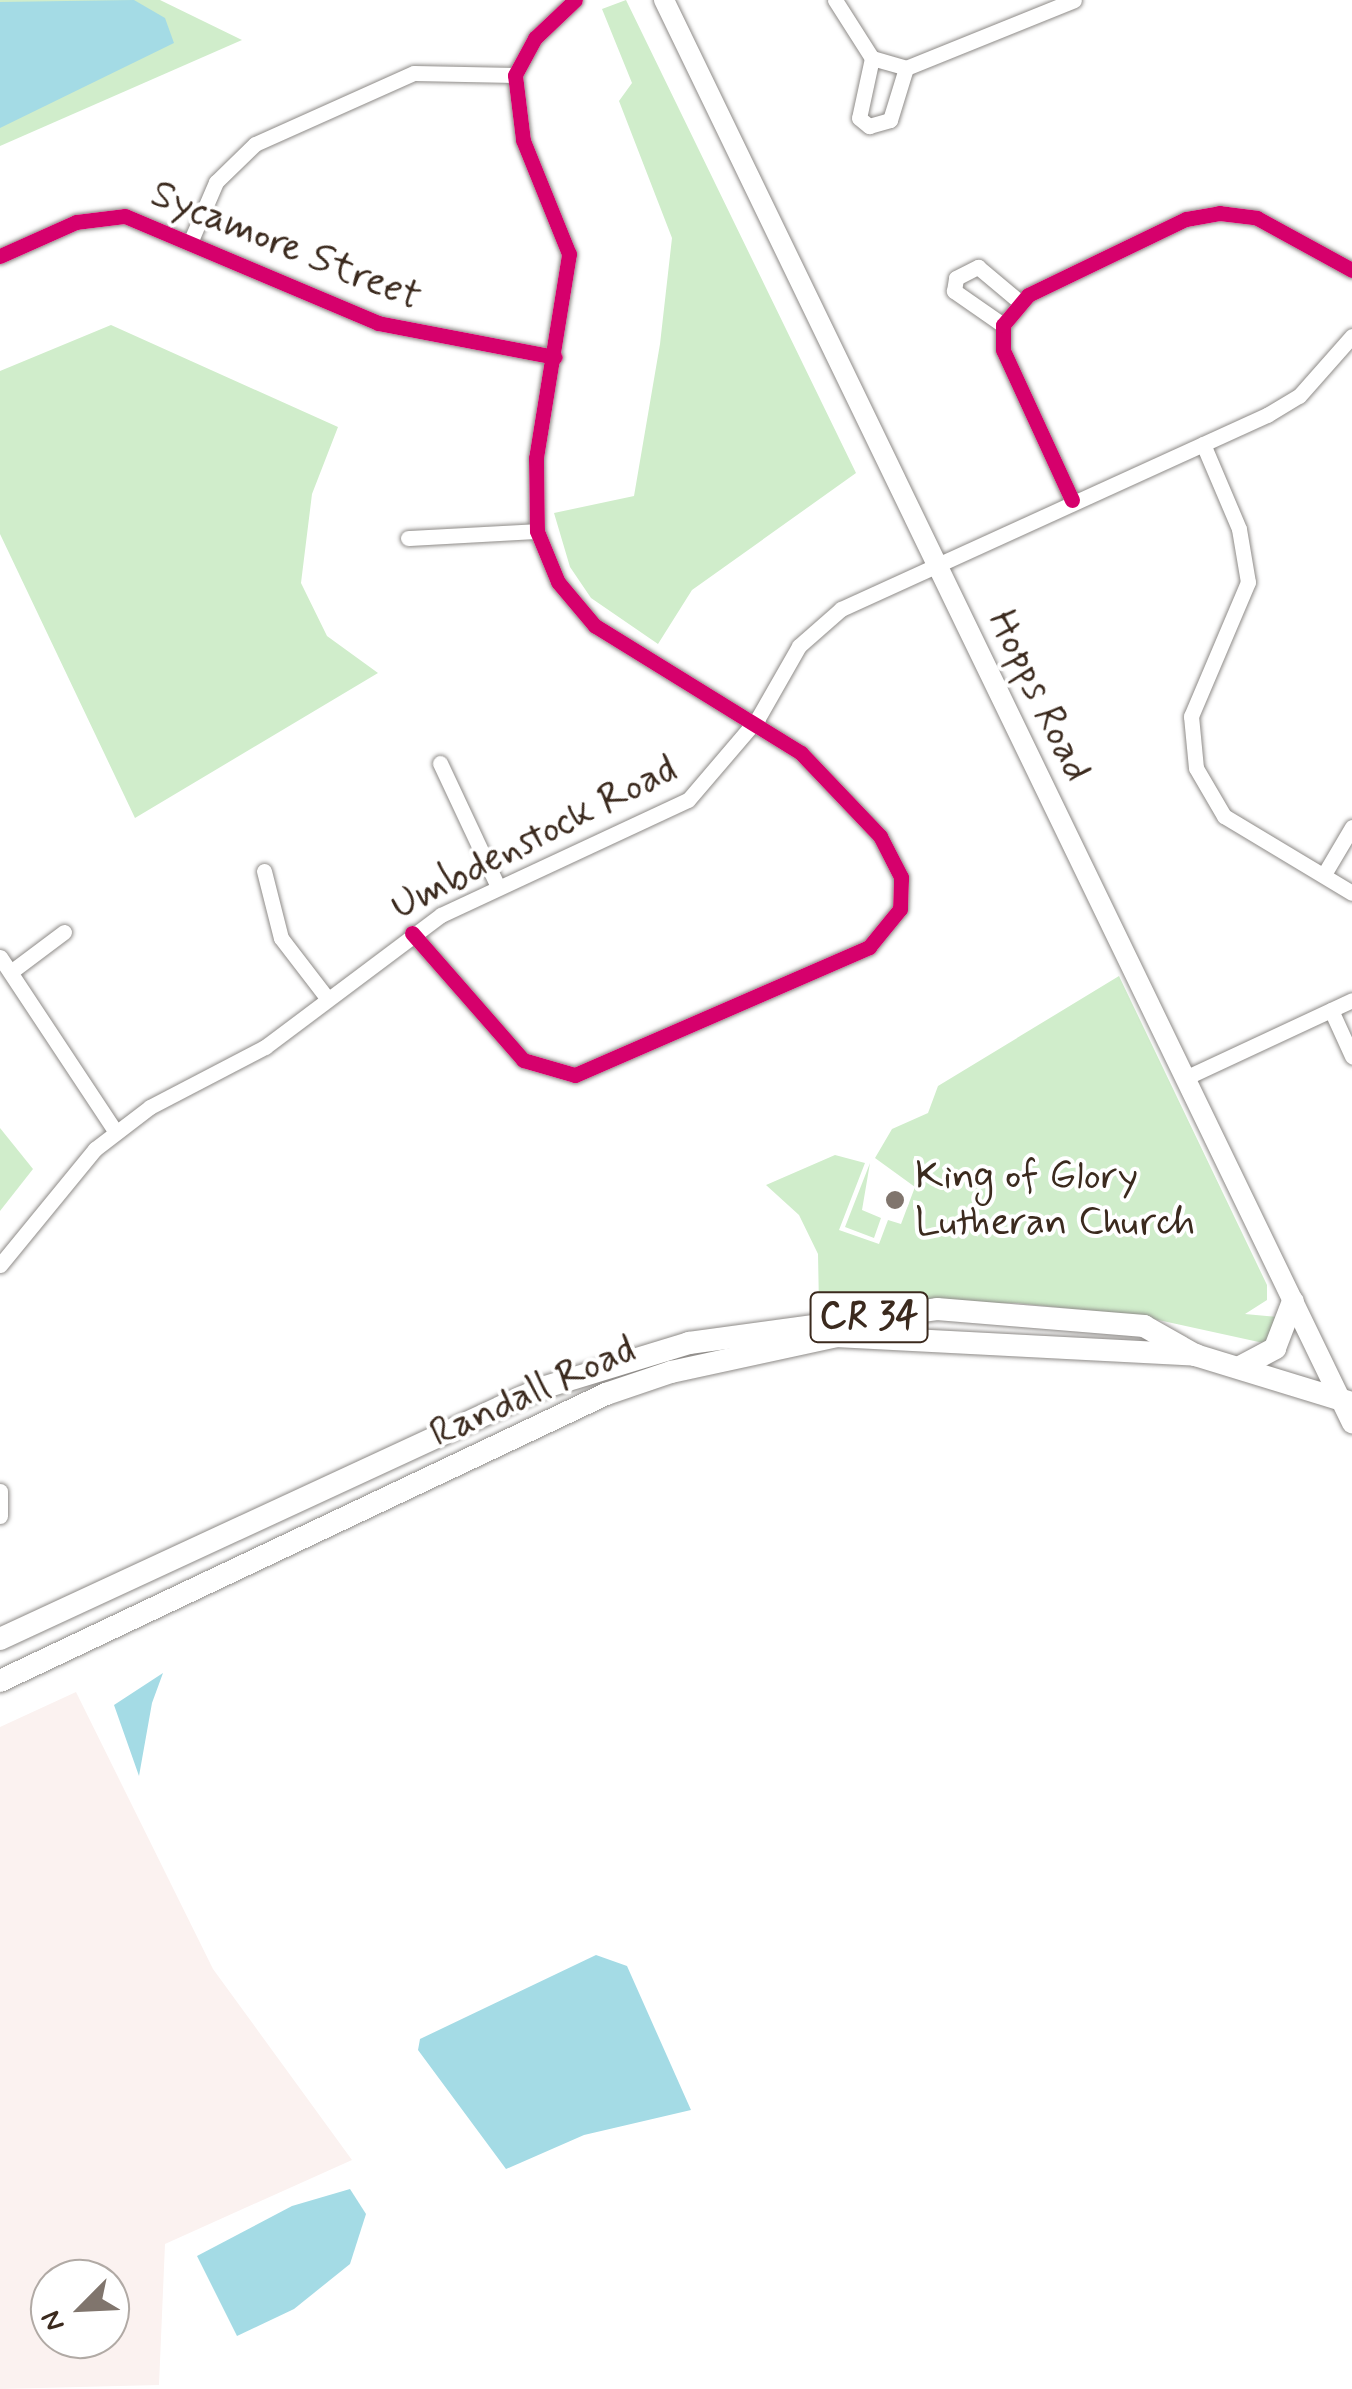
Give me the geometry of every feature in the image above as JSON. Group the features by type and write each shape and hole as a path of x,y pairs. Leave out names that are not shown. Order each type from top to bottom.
{"main road":[{"name":"Hopps Road","path":"664,0 1293,1301 1346,1401 1352,1423"},
{"path":"1240,1367 1275,1348 1293,1301"},
{"name":"Randall Road","path":"0,1639 526,1395 688,1343 937,1309 1144,1326 1196,1354 1346,1401"},
{"name":"Randall Road","path":"0,1681 606,1394 672,1372 837,1336 1196,1354"}],"street":[{"path":"412,933 484,1023 534,1068 560,1075 590,1073 869,947 900,909 891,855 802,753 758,718 595,626 558,582 537,530 533,492 569,254 518,123 515,75 535,38 575,0"},
{"path":"835,0 872,58 906,68 1074,0"},
{"path":"872,58 859,118 869,126 890,120 906,68"},
{"path":"192,238 216,182 255,144 414,72 515,75"},
{"path":"1072,500 1003,350 1003,326 1021,303 1186,219 1219,213 1257,218 1352,270"},
{"name":"Sycamore Street","path":"0,256 101,217 192,238 378,323 554,358"},
{"path":"1003,326 954,291 956,278 978,267 1021,303"},
{"name":"Umbdenstock Road","path":"0,1264 115,1131 265,1047 412,933 498,887 688,800 758,718 821,624 1072,500 1203,444 1300,396 1350,347"},
{"path":"1203,444 1239,530 1248,582 1190,716 1196,768 1224,816 1326,871 1352,893"},
{"path":"408,538 537,530"},
{"path":"440,763 498,887"},
{"path":"1326,871 1352,827"},
{"path":"264,871 281,938 326,998"},
{"path":"12,970 64,932"},
{"path":"0,957 115,1131"},
{"path":"1185,1078 1352,1000"},
{"path":"1331,1010 1352,1056"},
{"path":"0,1492 0,1516"}],"shaded area":[{"path":"76,1692 213,1969 352,2160 165,2244 159,2385 0,2389 0,1727"}],"green space":[{"path":"0,0 160,0 242,40 0,146"},
{"path":"626,0 856,473 692,590 658,644 591,598 570,567 554,513 634,496 660,344 672,238 619,101 632,83 602,9"},
{"path":"111,325 338,427 312,494 301,583 327,636 378,673 135,818 0,534 0,371"},
{"path":"1119,976 1267,1285 1267,1300 1245,1314 1278,1317 1268,1344 1140,1316 1015,1303 819,1307 818,1254 799,1215 766,1185 835,1155 865,1163 839,1230 879,1244 888,1220 901,1224 915,1187 875,1158 892,1129 928,1113 938,1086"},
{"path":"0,1128 33,1169 0,1211"},
{"path":"870,1163 862,1210 881,1218 874,1238 845,1227"}],"water":[{"path":"134,0 165,18 174,43 0,128 0,2"},
{"path":"163,1673 152,1703 139,1776 114,1705"},
{"path":"596,1955 627,1966 691,2110 584,2135 506,2169 418,2050 420,2039"},
{"path":"350,2189 366,2214 350,2264 294,2309 237,2336 197,2256 292,2206"}],"cycle path":[{"path":"412,933 523,1060 575,1075 869,947 900,909 901,877 880,836 801,753 595,626 558,582 537,531 536,458 569,254 523,140 515,75 535,38 575,0"},
{"path":"1072,500 1003,350 1003,325 1028,295 1186,219 1219,213 1257,218 1352,270"},
{"path":"0,256 76,222 125,216 378,323 555,357"}],"place":[{"name":"King of Glory Lutheran Church","path":"895,1200"}]}
